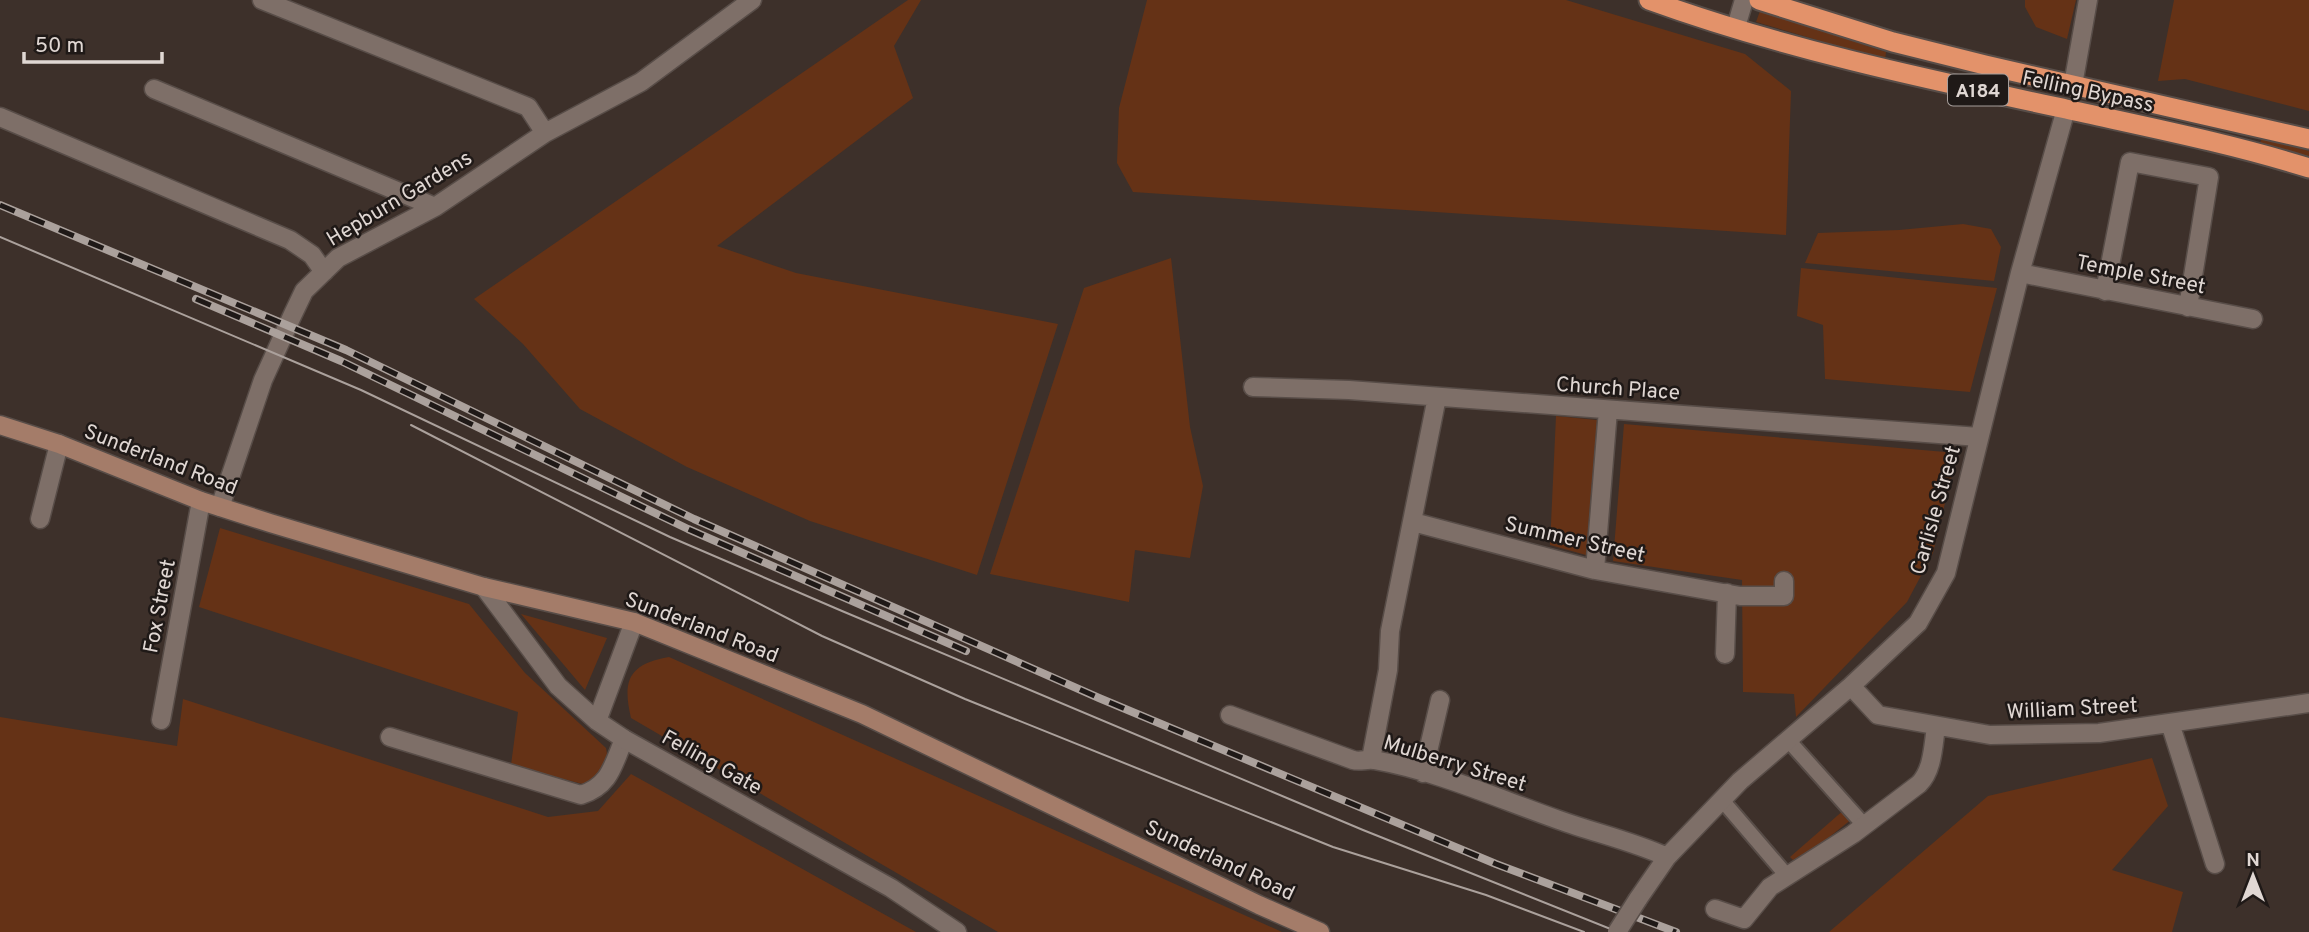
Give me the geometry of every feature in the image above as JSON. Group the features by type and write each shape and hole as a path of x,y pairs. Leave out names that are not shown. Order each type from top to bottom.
{"highway":[{"name":"Felling Bypass","path":"1649,0 1692,15 1890,71 2228,145 2309,168"},
{"name":"Felling Bypass","path":"1759,0 1893,42 2309,139"}],"main road":[{"name":"Sunderland Road","path":"0,425 59,443 220,507 484,587 634,622 862,714 1320,932"}],"street":[{"path":"262,0 528,107 545,133"},
{"name":"Hepburn Gardens","path":"220,507 263,380 304,291 338,258 435,207 545,133 641,82 752,0"},
{"path":"1736,27 1744,0"},
{"path":"2073,85 2088,0"},
{"path":"154,89 435,207"},
{"name":"Carlisle Street","path":"1617,932 1667,857 1722,800 1917,624 1946,573 2020,273 2066,109"},
{"path":"0,117 290,240 312,255 324,272"},
{"path":"2105,291 2130,162 2208,177 2188,307"},
{"name":"Temple Street","path":"2020,273 2253,319"},
{"name":"Church Place","path":"1253,387 1349,390 1979,437"},
{"path":"1371,760 1388,670 1390,631 1437,397"},
{"path":"1595,570 1608,410"},
{"path":"40,519 59,443"},
{"name":"Fox Street","path":"161,720 201,501"},
{"name":"Summer Street","path":"1413,522 1595,570 1740,596 1784,596 1784,581"},
{"name":"Felling Gate","path":"484,587 558,686 597,721 624,739 891,888 957,932"},
{"path":"1725,654 1727,593"},
{"path":"597,721 634,622"},
{"name":"William Street","path":"1851,686 1878,715 1990,735 2099,733 2309,703"},
{"path":"1423,773 1440,700"},
{"name":"Mulberry Street","path":"1230,715 1359,762 1371,760 1423,773 1595,833 1637,843 1667,857"},
{"path":"2169,723 2215,864"},
{"path":"1715,909 1744,919 1770,887 1864,825 1926,778 1936,727"},
{"path":"390,737 581,795 595,790 607,779 624,739"},
{"path":"1788,740 1864,825"},
{"path":"1722,800 1788,877"}],"shaded area":[{"path":"908,0 921,0 894,46 913,98 717,246 796,273 1058,324 977,575 810,521 687,467 580,409 523,344 474,299"},
{"path":"1147,0 1566,0 1745,54 1791,91 1786,235 1133,192 1117,163 1119,108"},
{"path":"2025,0 2076,0 2067,39 2036,27 2025,7"},
{"path":"2174,0 2309,0 2309,111 2185,79 2158,81"},
{"path":"1760,11 1886,52 1885,60 1756,22"},
{"path":"2262,138 2309,151 2309,160 2259,145"},
{"path":"1963,224 1991,229 2001,247 1994,281 1805,263 1818,233"},
{"path":"1171,258 1190,427 1203,486 1190,558 1135,550 1129,602 990,574 1084,288"},
{"path":"1801,268 1997,288 1970,392 1825,379 1823,325 1797,316"},
{"path":"1556,416 1597,420 1586,555 1550,545"},
{"path":"1624,424 1957,453 1933,553 1907,602 1796,717 1794,694 1743,692 1742,580 1613,561"},
{"path":"220,528 469,604 525,673 606,748 607,761 602,774 590,786 511,765 518,712 199,607"},
{"path":"521,614 607,638 585,690"},
{"path":"669,657 1282,932 998,932 631,718 628,693 632,676 645,664"},
{"path":"183,699 548,817 598,811 631,774 916,932 0,932 0,717 177,746"},
{"path":"2152,758 2168,806 2112,870 2183,892 2172,932 1829,932 1988,796"},
{"path":"1845,809 1852,819 1823,842 1793,860 1790,857"}],"tram line":[{"path":"0,237 361,390 670,537 842,611 1363,830 1618,932"},
{"path":"411,425 822,636 965,699 1333,847 1486,895 1584,932"}],"railway":[{"path":"0,205 346,350 694,519 1099,698 1496,864 1676,932"},
{"path":"196,299 341,361 688,529 966,651"}]}
